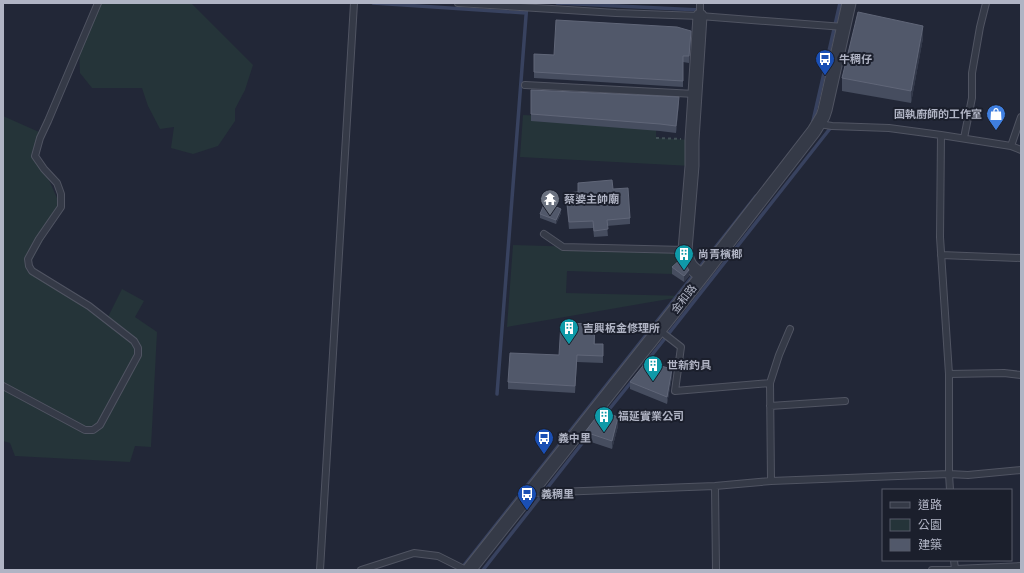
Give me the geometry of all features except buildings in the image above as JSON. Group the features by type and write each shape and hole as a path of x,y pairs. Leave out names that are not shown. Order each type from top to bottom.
{"street":[{"name":"金和路","path":"469,570 702,276 819,124 825,110 849,3"},
{"path":"700,9 692,140 692,166 685,250 687,260 692,269 702,276"}],"lane":[{"path":"3,386 85,430 93,430 100,425 138,355 138,348 134,341 89,306 32,271 29,266 28,259 39,239 61,207 61,194 57,183 44,169 35,156 40,138 98,3"},
{"path":"320,570 354,3"},
{"path":"458,3 616,13 700,9 844,27"},
{"path":"964,138 972,98 972,73 986,3"},
{"path":"525,85 695,91"},
{"path":"1010,146 1021,117"},
{"path":"819,124 832,126 889,128 964,138 1010,146 1021,150"},
{"path":"940,135 940,238 949,374 950,489"},
{"path":"544,234 563,247 685,250"},
{"path":"941,255 1021,258"},
{"path":"772,481 770,383 779,355 790,329"},
{"path":"659,330 681,347 675,391 770,383"},
{"path":"949,374 1021,374"},
{"path":"770,406 845,401"},
{"path":"530,493 715,486 772,481 949,474 968,476 1021,470"},
{"path":"715,486 716,570"},
{"path":"361,570 414,553 438,556 466,570"},
{"path":"932,570 1021,566"}],"path":[{"path":"656,138 692,140"}],"green space":[{"path":"98,3 191,3 253,65 245,90 235,109 235,121 218,146 193,154 171,148 174,127 160,129 148,106 142,88 92,88 80,73 79,47"},
{"path":"523,115 656,121 656,138 692,140 691,166 520,157"},
{"path":"3,116 39,132 35,156 44,169 61,207 29,266 108,317 122,289 144,301 135,317 157,332 151,447 135,446 130,462 15,456 10,443 3,441"},
{"path":"513,245 685,250 687,261 672,274 567,271 566,293 686,296 507,327"}],"waterway":[{"path":"373,3 526,13"},
{"path":"497,394 527,3"},
{"path":"557,3 700,10"},
{"path":"813,121 840,3"},
{"path":"644,365 832,126"},
{"path":"461,569 756,196"},
{"path":"603,417 632,381"},
{"path":"483,570 587,437"}],"place":[{"name":"牛稠仔","path":"825,76"},
{"name":"固執廚師的工作室","path":"996,131"},
{"name":"蔡婆主帥廟","path":"550,216"},
{"name":"尚青檳榔","path":"684,271"},
{"name":"吉興板金修理所","path":"569,345"},
{"name":"世新釣具","path":"653,382"},
{"name":"福延實業公司","path":"604,433"},
{"name":"義中里","path":"544,455"},
{"name":"義稠里","path":"527,511"}]}
